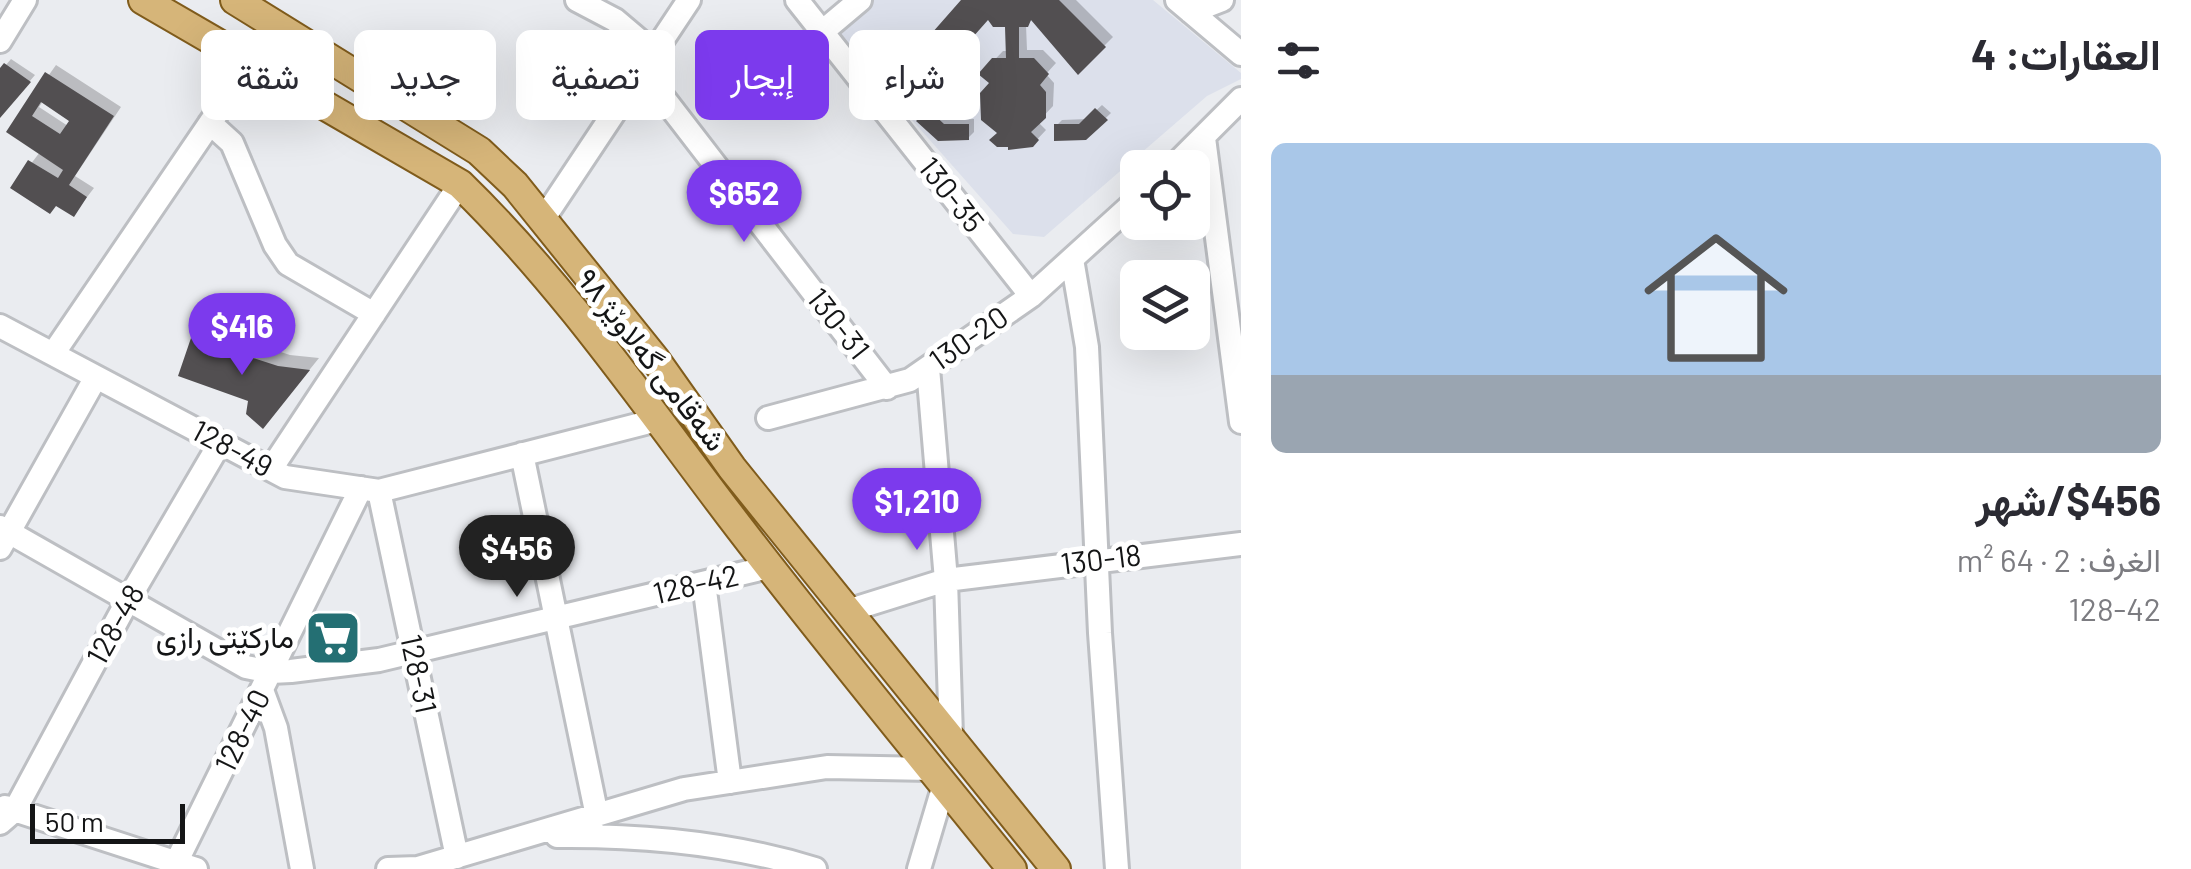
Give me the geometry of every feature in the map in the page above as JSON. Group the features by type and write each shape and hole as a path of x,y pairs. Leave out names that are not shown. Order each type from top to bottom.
{"main road":[{"name":"شەقامی گەلاوێژ ٩٨","path":"143,0 201,34"},
{"name":"شەقامی گەلاوێژ ٩٨","path":"236,0 284,30"},
{"name":"شەقامی گەلاوێژ ٩٨","path":"334,61 479,151 544,218 655,359 732,468 1056,869"},
{"name":"شەقامی گەلاوێژ ٩٨","path":"334,111 460,184 518,245 1012,869"},
{"path":"626,380 655,359"}],"street":[{"path":"0,41 25,0"},
{"name":"130-31","path":"576,0 614,20 622,30"},
{"path":"669,30 689,0"},
{"name":"130-35","path":"797,0 820,30"},
{"path":"824,30 860,0"},
{"path":"1184,6 1222,0"},
{"path":"1184,6 1241,54"},
{"name":"130-35","path":"829,41 1031,296"},
{"name":"130-31","path":"675,98 887,388"},
{"path":"1191,150 1241,99"},
{"path":"53,354 212,120"},
{"path":"544,218 609,120"},
{"path":"210,123 232,143 275,245 288,264 374,314"},
{"path":"1204,138 1241,124"},
{"path":"1204,138 1241,422"},
{"path":"270,470 460,184"},
{"name":"130-20","path":"768,418 910,380 1031,296 1120,216"},
{"path":"1072,260 1087,347 1117,869"},
{"name":"128-49","path":"0,326 285,477 370,490 657,420"},
{"path":"928,368 946,580 951,736"},
{"path":"96,376 3,536 128,600 266,681 302,869"},
{"name":"128-48","path":"5,813 220,443"},
{"path":"522,454 597,816"},
{"name":"128-31","path":"370,490 413,651 457,857"},
{"name":"128-40","path":"182,868 266,681 370,490"},
{"name":"130-18","path":"847,611 946,580 1241,544"},
{"name":"128-42","path":"266,681 378,660 770,567"},
{"path":"704,583 730,782"},
{"path":"388,869 421,868 684,789 828,767 938,777 919,869"},
{"path":"5,813 122,843 182,868"},
{"path":"532,836 700,843 815,869"}],"shaded area":[{"path":"874,0 1153,0 1241,73 1241,79 1207,96 1145,150 1120,150 1120,171 1044,237 1013,234 912,120 980,120 980,30 849,30 849,49 835,33"}],"building":[{"path":"961,0 1059,0 1106,47 1078,75 1031,20 1028,27 1019,27 1019,58 1034,58 1049,74 1040,85 1046,92 1046,118 1031,132 1039,140 1033,147 1008,150 989,140 997,133 981,120 980,93 989,83 980,72 992,58 1006,58 1005,27 993,27 988,20 979,30 935,30"},
{"path":"4,63 31,82 0,118 0,68"},
{"path":"45,72 114,116 69,185 87,197 74,217 56,206 50,214 10,188 28,160 58,178 63,170 6,132","holes":["41,102 69,121 60,134 32,116"]},
{"path":"1095,108 1108,120 1086,140 1054,141 1054,124 1079,124"},
{"path":"916,121 969,124 969,140 938,141"},
{"path":"191,338 278,366 310,370 263,429 246,414 248,401 178,376"}],"place":[{"name":"مارکێتی رازی","path":"333,638"}]}
